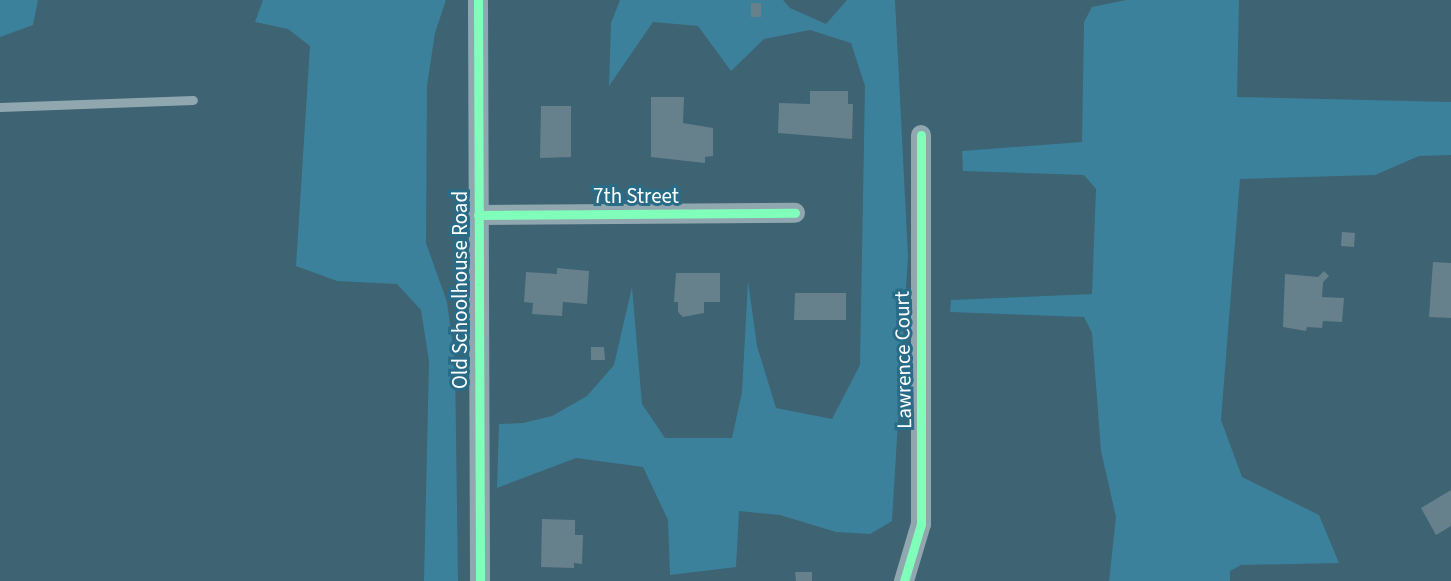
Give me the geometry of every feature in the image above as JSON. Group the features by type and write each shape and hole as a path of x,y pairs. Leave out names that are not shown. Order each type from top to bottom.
{"street":[{"name":"Old Schoolhouse Road","path":"478,0 480,581"},
{"name":"Lawrence Court","path":"904,581 921,512 921,135"},
{"name":"7th Street","path":"478,215 795,213"}],"lane":[{"path":"0,107 193,100"}],"shaded area":[{"path":"0,0 38,0 33,25 0,37"},
{"path":"263,0 446,0 435,33 427,86 426,243 447,302 455,361 458,581 424,581 429,361 421,310 397,284 337,281 296,266 310,46 288,29 255,22"},
{"path":"620,0 783,0 790,8 826,24 847,0 895,0 908,256 892,521 870,534 836,532 780,515 739,511 736,567 670,575 668,520 643,467 576,458 497,488 499,424 523,423 552,416 587,396 614,365 632,287 642,404 665,438 732,438 742,392 748,281 757,346 776,408 832,419 860,365 865,86 851,43 810,30 764,39 731,71 698,26 653,22 609,86 611,23"},
{"path":"1126,0 1239,0 1237,97 1451,102 1451,155 1419,156 1375,175 1240,179 1221,420 1242,477 1319,515 1339,563 1241,565 1230,571 1230,581 1109,581 1116,517 1101,451 1092,333 1084,317 950,312 951,300 1092,294 1096,189 1084,175 963,171 962,151 1082,142 1084,22 1092,7"}],"building":[{"path":"751,3 761,3 761,17 751,17"},
{"path":"810,91 848,91 848,104 853,104 852,139 778,133 779,103 810,104"},
{"path":"651,97 684,97 683,123 713,128 713,156 705,157 705,163 651,157"},
{"path":"541,106 571,106 571,157 540,158"},
{"path":"1342,232 1355,233 1354,247 1341,246"},
{"path":"1433,262 1451,263 1451,318 1429,317"},
{"path":"557,268 589,271 587,304 563,302 562,316 532,314 533,303 524,302 526,272 557,274"},
{"path":"1324,271 1329,276 1323,282 1322,297 1344,298 1342,322 1323,321 1322,328 1307,327 1306,331 1283,327 1285,274 1318,277"},
{"path":"676,273 720,273 720,302 704,302 704,313 683,317 678,312 678,302 674,302"},
{"path":"795,293 846,293 846,320 794,320"},
{"path":"591,347 604,347 605,360 591,360"},
{"path":"1451,490 1451,526 1436,535 1421,508"},
{"path":"542,519 575,520 575,535 583,535 582,564 574,563 574,568 541,567"},
{"path":"795,572 812,572 812,581 796,581"}],"cycle path":[{"path":"478,0 480,581"},
{"path":"904,581 921,524 921,135"},
{"path":"478,215 795,213"}]}
